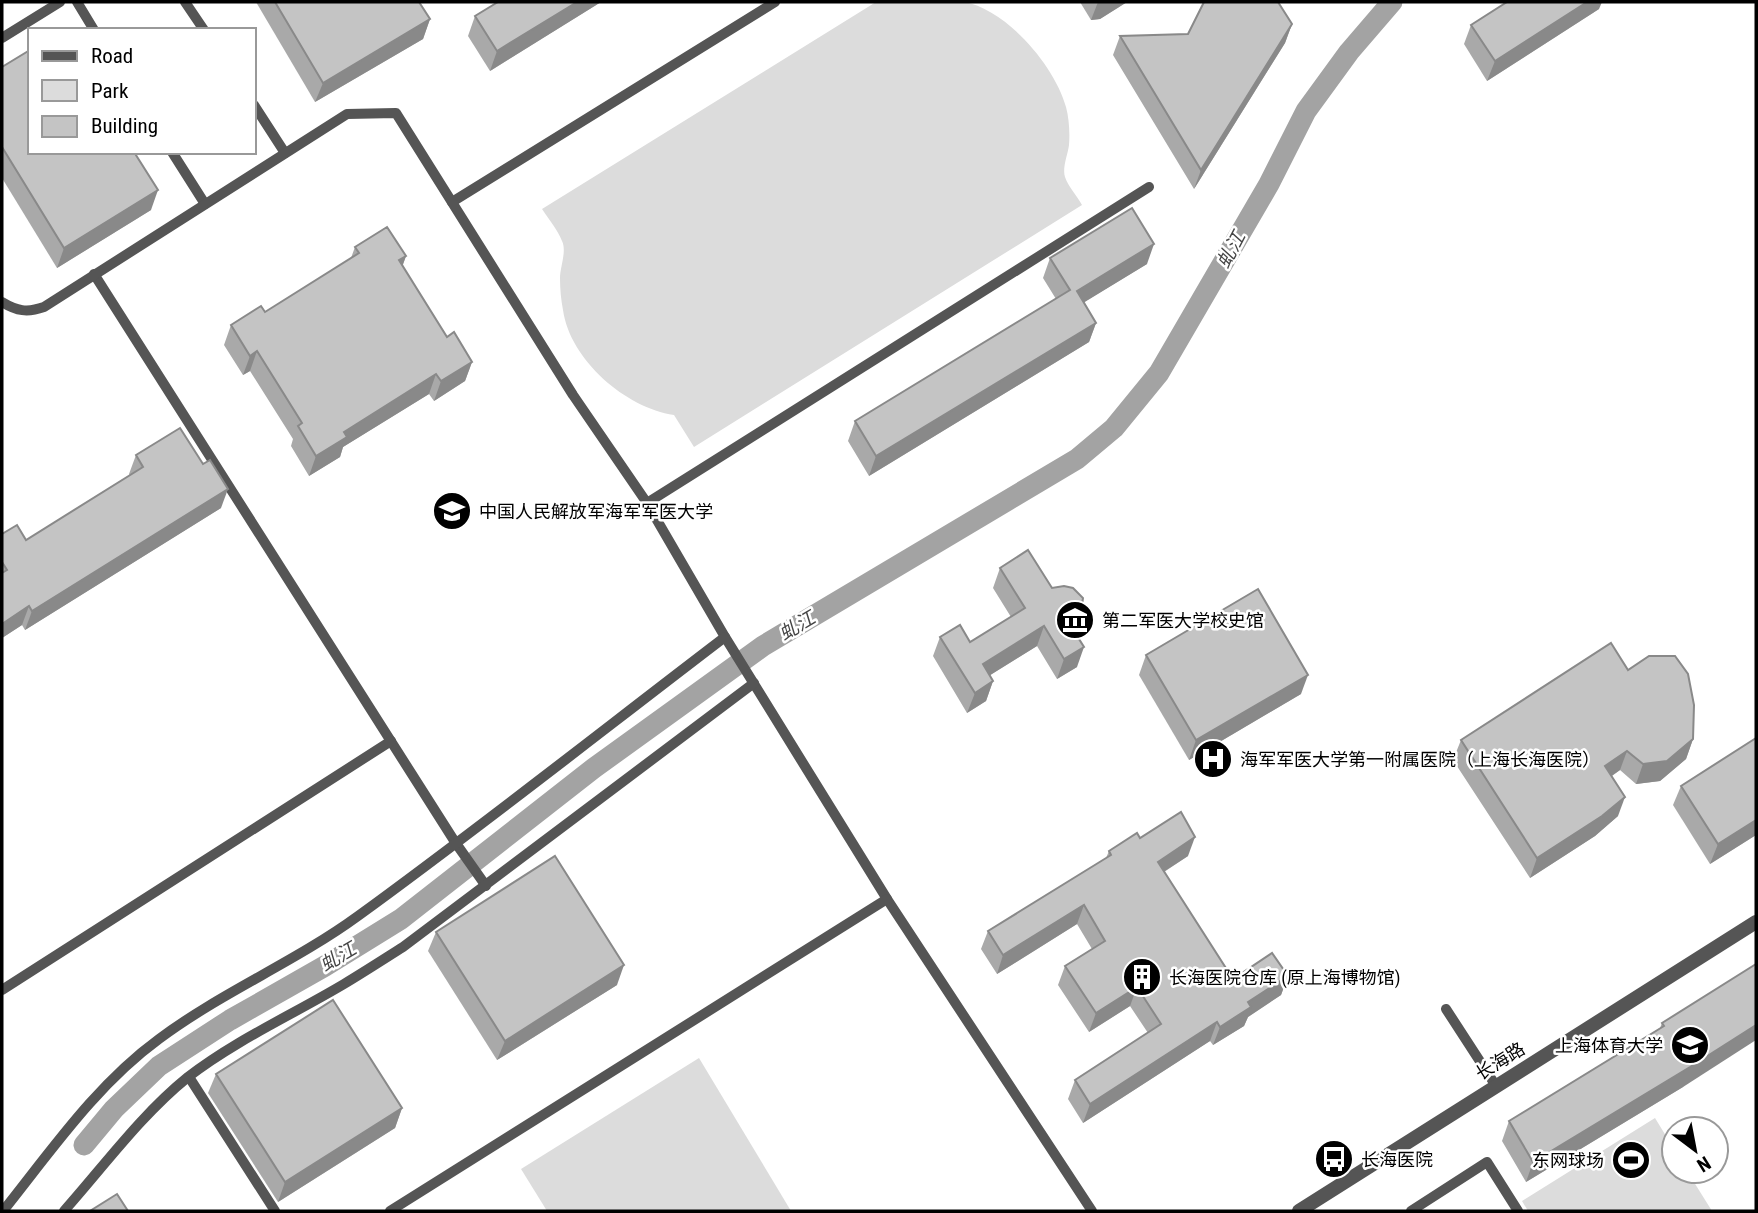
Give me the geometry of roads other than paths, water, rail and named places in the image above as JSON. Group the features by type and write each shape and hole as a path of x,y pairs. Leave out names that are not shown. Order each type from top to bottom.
{"street":[{"name":"长海路","path":"1299,1211 1756,922"}],"lane":[{"path":"2,38 60,2"},
{"path":"77,2 93,28"},
{"path":"186,2 203,28"},
{"path":"452,202 775,2"},
{"path":"256,108 285,153"},
{"path":"2,302 17,311 31,312 44,307 347,114 397,113 573,395 647,503 725,637 887,900 1092,1211"},
{"path":"173,154 205,204"},
{"path":"647,503 1149,187"},
{"path":"94,274 455,842 486,886"},
{"path":"3,1211 88,1104 158,1040 209,1004 334,933 725,637"},
{"path":"64,1211 133,1132 189,1077 227,1051 392,954 486,886 752,679"},
{"path":"2,990 391,741"},
{"path":"390,1211 887,900"},
{"path":"1446,1009 1496,1087"},
{"path":"189,1077 275,1211"},
{"path":"1411,1211 1487,1162 1518,1211"}],"waterway":[{"name":"虬江","path":"84,1145 114,1109 159,1066 230,1020 401,919 594,768 763,646 1077,459 1114,428 1159,373 1269,184 1306,111 1349,52 1392,2"}],"place":[{"name":"中国人民解放军海军军医大学","path":"452,511"},
{"name":"第二军医大学校史馆","path":"1075,620"},
{"name":"海军军医大学第一附属医院（上海长海医院）","path":"1213,759"},
{"name":"长海医院仓库 (原上海博物馆)","path":"1142,977"},
{"name":"上海体育大学","path":"1690,1045"},
{"name":"长海医院","path":"1334,1159"},
{"name":"东网球场","path":"1631,1160"}]}
